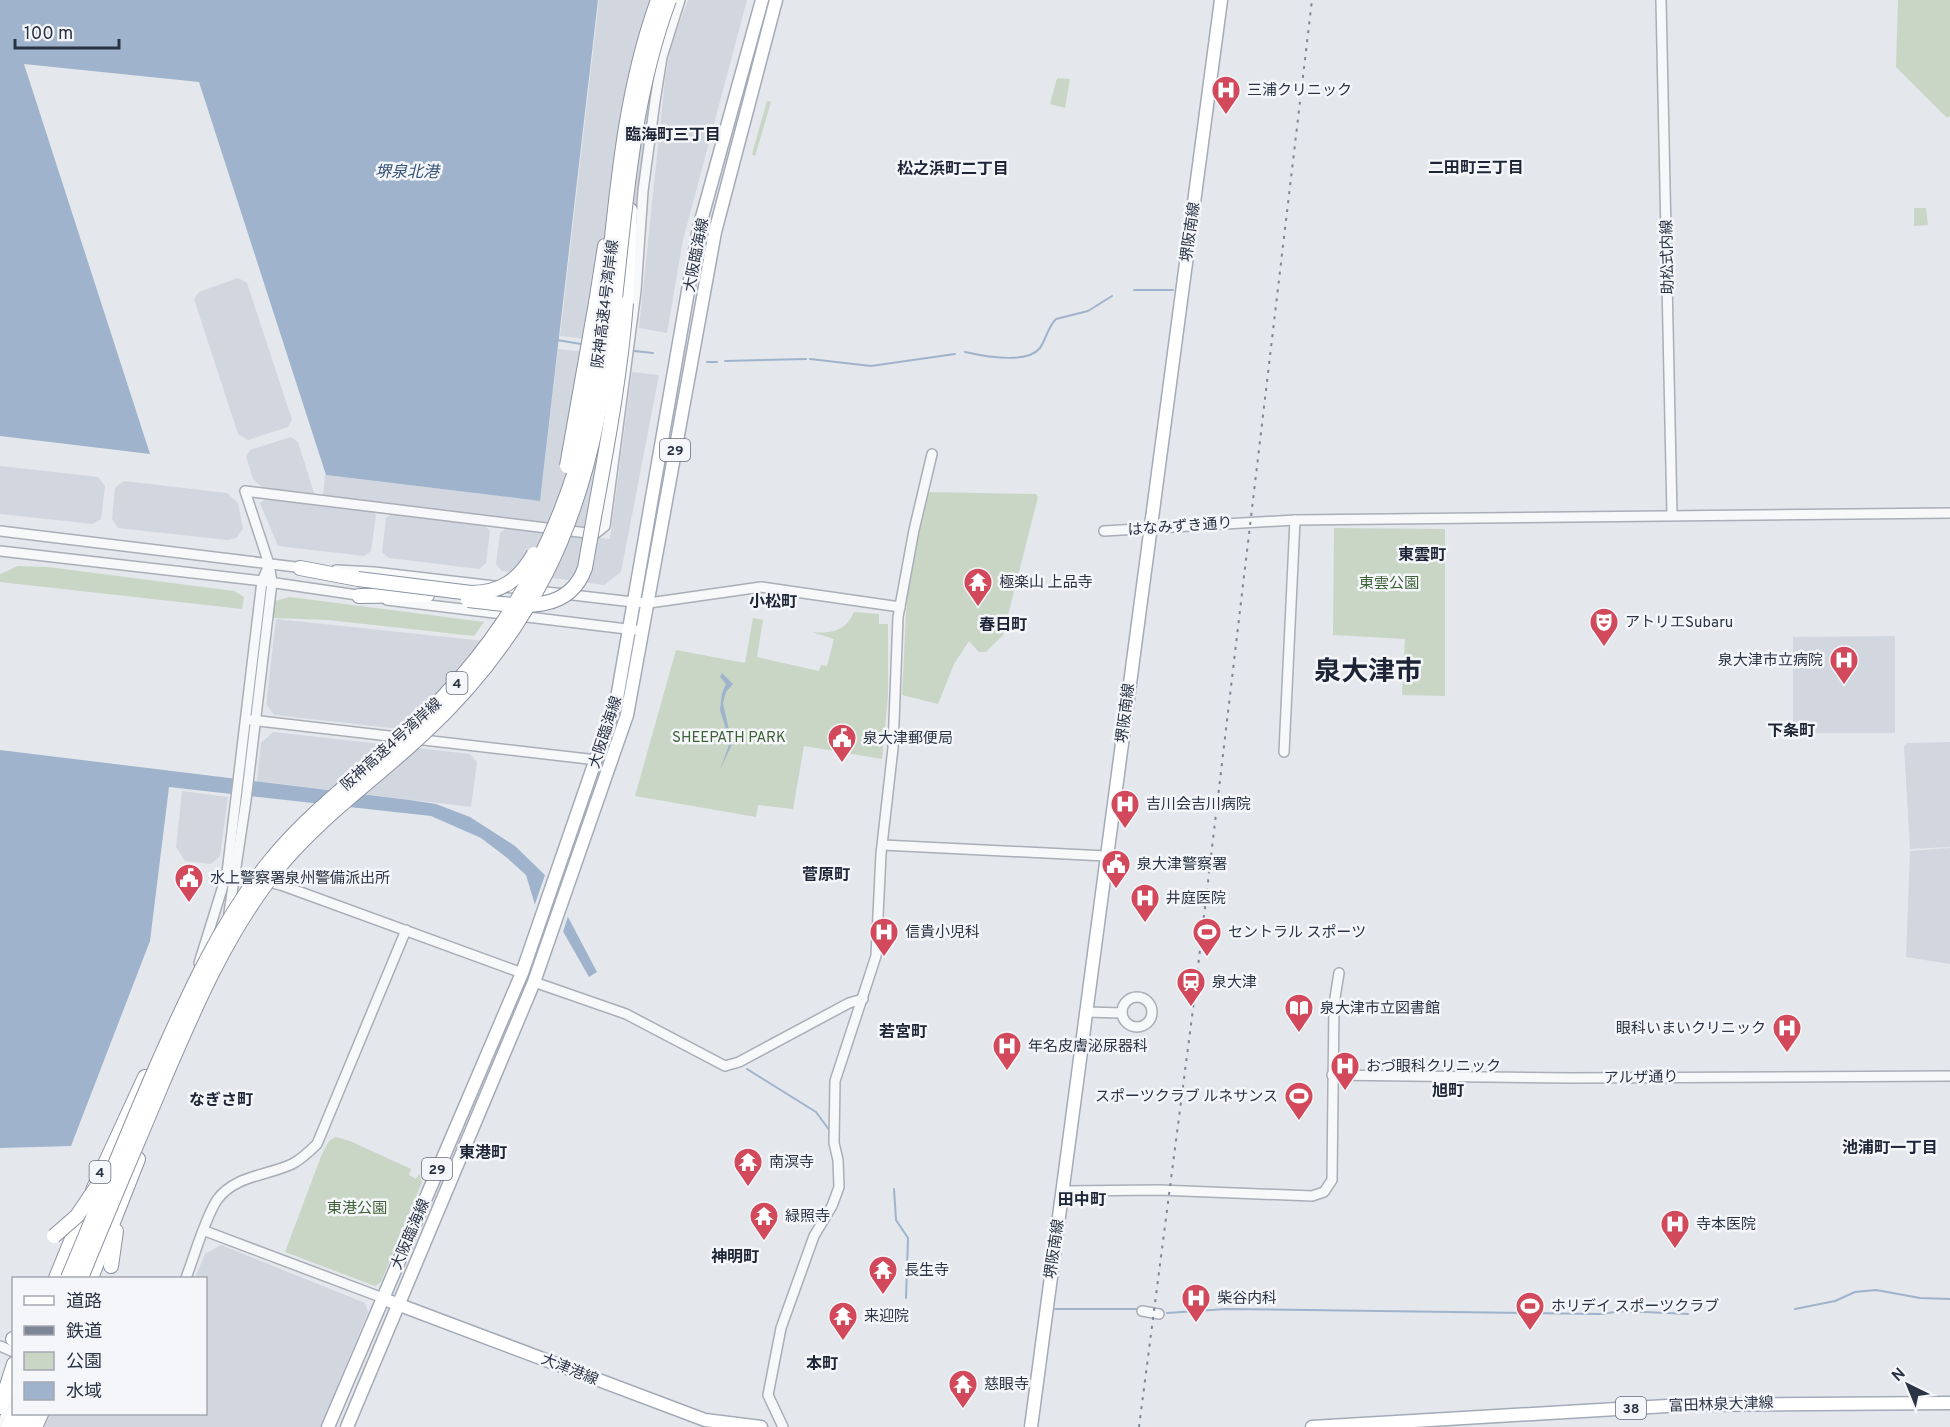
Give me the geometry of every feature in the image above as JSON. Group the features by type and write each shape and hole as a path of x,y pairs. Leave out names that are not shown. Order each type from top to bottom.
{"highway":[{"name":"阪神高速4号湾岸線","path":"62,1276 210,953 254,881 315,812 413,727 460,680 501,626 534,570 564,504 585,432 604,314 629,108 658,0"},
{"name":"阪神高速4号湾岸線","path":"81,1277 161,1085 221,957 266,883 324,820 422,735 469,687 512,630 546,573 575,505 596,435 611,350 630,172 648,72 669,0"},
{"path":"300,568 358,579 464,592 488,592 510,583 531,559 555,504 571,449 615,174 629,108"},
{"path":"359,596 428,595 536,605 558,599 580,580 585,568 618,389 629,255 630,172"},
{"path":"54,1236 77,1216 98,1186 122,1142 165,1047"},
{"name":"4","path":"62,1276 110,1149 145,1077"},
{"path":"111,1266 120,1211 161,1085"},
{"path":"91,1274 138,1159"},
{"path":"0,1407 12,1370"},
{"path":"0,1417 12,1388"}],"main road":[{"name":"大阪臨海線","path":"328,1427 522,973 617,698 699,228 762,0"},
{"name":"大阪臨海線","path":"347,1427 534,982 627,716 715,232 776,0"},
{"name":"堺阪南線","path":"1031,1427 1221,0"},
{"name":"大津港線","path":"383,1298 705,1420 760,1427"},
{"name":"富田林泉大津線","path":"1312,1427 1684,1405 1950,1403"}],"street":[{"path":"250,720 272,582 269,564 245,491 595,534 600,532 607,519 628,355 655,101 662,57 680,0"},
{"name":"助松式内線","path":"1661,0 1672,514"},
{"path":"783,1427 768,1395 781,1328 814,1236 832,1206 839,1187 834,1143 833,1090 876,956 883,845 893,748 900,608 932,454"},
{"name":"はなみずき通り","path":"1104,531 1295,520 1672,514 1950,513"},
{"path":"1284,752 1295,520"},
{"path":"0,531 300,568 374,572 633,602 649,603 761,587 900,608"},
{"path":"0,551 272,582 359,596 643,631"},
{"path":"138,1159 222,938 245,775 262,581 269,564"},
{"path":"250,720 597,760"},
{"path":"883,845 1106,856"},
{"path":"232,874 272,882 522,973"},
{"path":"145,1077 201,958 232,874"},
{"path":"186,1277 217,1201 230,1188 247,1178 290,1165 305,1156 317,1144 406,930"},
{"path":"1062,1191 1320,1194 1332,1180 1332,1075 1335,988 1339,972"},
{"path":"534,982 626,1014 725,1066 739,1062 849,1003 863,999"},
{"path":"1086,1012 1122,1013"},
{"name":"アルザ通り","path":"1332,1075 1571,1078 1950,1076"},
{"path":"205,1231 383,1298"},
{"path":"1142,1311 1159,1314"},
{"path":"1,1427 12,1399"}],"shaded area":[{"path":"599,0 676,0 653,81 626,343 560,336"},
{"path":"688,0 747,0 683,240 667,333 639,328 665,79 671,46"},
{"path":"238,278 247,283 292,420 288,427 248,440 238,434 194,299 199,292"},
{"path":"558,349 622,356 602,520 595,529 323,496 325,475 540,501"},
{"path":"632,372 659,375 621,572 604,585 502,571 496,564 500,533 506,528 610,539"},
{"path":"291,437 298,442 315,496 264,489 253,479 246,457 250,450"},
{"path":"0,466 98,477 105,486 101,519 93,524 0,514"},
{"path":"124,481 227,493 238,503 243,529 236,538 227,540 118,528 112,519 115,488"},
{"path":"267,498 371,510 376,515 371,551 364,556 278,546 260,503"},
{"path":"393,513 484,525 490,531 486,563 479,569 389,558 382,552 386,518"},
{"path":"276,619 484,641 438,693 400,729 274,715 267,705 267,697"},
{"name":"泉大津市立病院","path":"1895,636 1895,733 1793,733 1793,637"},
{"path":"273,732 470,754 477,762 471,807 257,781 261,743"},
{"path":"1950,742 1950,847 1910,849 1904,746 1907,743"},
{"path":"182,791 228,797 220,856 211,864 185,861 176,847"},
{"path":"1950,848 1950,964 1906,957 1910,851"},
{"path":"221,1245 365,1303 368,1312 320,1427 42,1427 47,1415 207,1415 207,1277 195,1277 205,1254"}],"green space":[{"path":"1898,0 1950,0 1950,117 1946,117 1896,67"},
{"path":"1057,78 1070,79 1065,108 1050,104"},
{"path":"767,101 771,102 755,156 752,154"},
{"path":"1914,208 1926,208 1928,225 1914,226"},
{"path":"927,492 1036,494 1038,497 1003,635 986,652 979,652 969,641 954,664 938,704 902,695 907,593"},
{"name":"東雲公園","path":"1334,528 1445,529 1445,696 1402,695 1405,639 1333,635"},
{"path":"18,566 48,567 234,591 244,597 242,609 0,582 0,574"},
{"path":"290,597 484,622 474,636 328,620 273,618 275,601"},
{"name":"SHEEPATH PARK","path":"854,612 879,614 879,624 888,624 888,695 882,759 804,746 793,809 758,805 756,817 635,796 676,650 745,663 753,618 763,620 757,657 819,671 821,665 827,666 834,639 812,632 837,630 847,623"},
{"name":"東港公園","path":"336,1137 350,1141 411,1169 409,1175 416,1179 419,1174 422,1182 381,1282 375,1286 285,1252 322,1154 329,1141"}],"water":[{"name":"堺泉北港","path":"0,0 598,0 540,501 326,475 199,82 24,64 150,454 0,436"},
{"path":"722,673 733,684 726,692 723,703 732,744 720,770 730,742 720,710 722,693 726,684 720,677"},
{"path":"0,750 436,804 470,817 515,846 547,877 597,972 589,977 552,912 535,905 526,875 481,838 431,816 169,787 150,941 71,1146 0,1148"}],"pier":[{"path":"546,872 569,913 562,935 551,913 534,907"}],"waterway":[{"path":"1134,290 1173,290"},
{"path":"965,352 1004,358 1015,358 1033,353 1040,348 1056,319 1088,311 1112,296"},
{"path":"557,340 581,344"},
{"path":"634,351 653,353"},
{"path":"810,359 871,366 955,354"},
{"path":"725,361 806,359"},
{"path":"707,362 717,362"},
{"path":"747,1069 816,1112 830,1131"},
{"path":"894,1189 896,1220 908,1238 906,1298"},
{"path":"1795,1309 1835,1301 1855,1292 1876,1290 1920,1298 1950,1299"},
{"path":"1055,1309 1137,1309"},
{"path":"1167,1313 1226,1309 1600,1314 1623,1311 1688,1314"}],"railway":[{"path":"1139,1427 1193,1009 1312,0"}],"place":[{"name":"三浦クリニック","path":"1226,116"},
{"name":"極楽山 上品寺","path":"978,608"},
{"name":"アトリエSubaru","path":"1604,648"},
{"name":"泉大津市立病院","path":"1844,686"},
{"name":"泉大津郵便局","path":"842,764"},
{"name":"吉川会吉川病院","path":"1125,830"},
{"name":"泉大津警察署","path":"1116,890"},
{"name":"水上警察署泉州警備派出所","path":"189,904"},
{"name":"井庭医院","path":"1145,924"},
{"name":"信貴小児科","path":"884,958"},
{"name":"セントラル スポーツ","path":"1207,958"},
{"name":"泉大津","path":"1191,1008"},
{"name":"泉大津市立図書館","path":"1299,1034"},
{"name":"眼科いまいクリニック","path":"1787,1054"},
{"name":"年名皮膚泌尿器科","path":"1007,1072"},
{"name":"おづ眼科クリニック","path":"1345,1092"},
{"name":"スポーツクラブ ルネサンス","path":"1299,1122"},
{"name":"南溟寺","path":"748,1188"},
{"name":"緑照寺","path":"764,1242"},
{"name":"寺本医院","path":"1675,1250"},
{"name":"長生寺","path":"883,1296"},
{"name":"柴谷内科","path":"1196,1324"},
{"name":"ホリデイ スポーツクラブ","path":"1530,1332"},
{"name":"来迎院","path":"843,1342"},
{"name":"慈眼寺","path":"963,1410"}],"district":[{"name":"臨海町三丁目","path":"673,134"},
{"name":"二田町三丁目","path":"1476,167"},
{"name":"松之浜町二丁目","path":"953,168"},
{"name":"東雲町","path":"1422,554"},
{"name":"小松町","path":"773,601"},
{"name":"春日町","path":"1003,624"},
{"name":"泉大津市","path":"1368,671"},
{"name":"下条町","path":"1791,730"},
{"name":"菅原町","path":"826,874"},
{"name":"若宮町","path":"903,1031"},
{"name":"旭町","path":"1448,1090"},
{"name":"なぎさ町","path":"221,1099"},
{"name":"池浦町一丁目","path":"1890,1147"},
{"name":"東港町","path":"483,1152"},
{"name":"田中町","path":"1082,1199"},
{"name":"神明町","path":"735,1256"},
{"name":"本町","path":"822,1363"}]}
